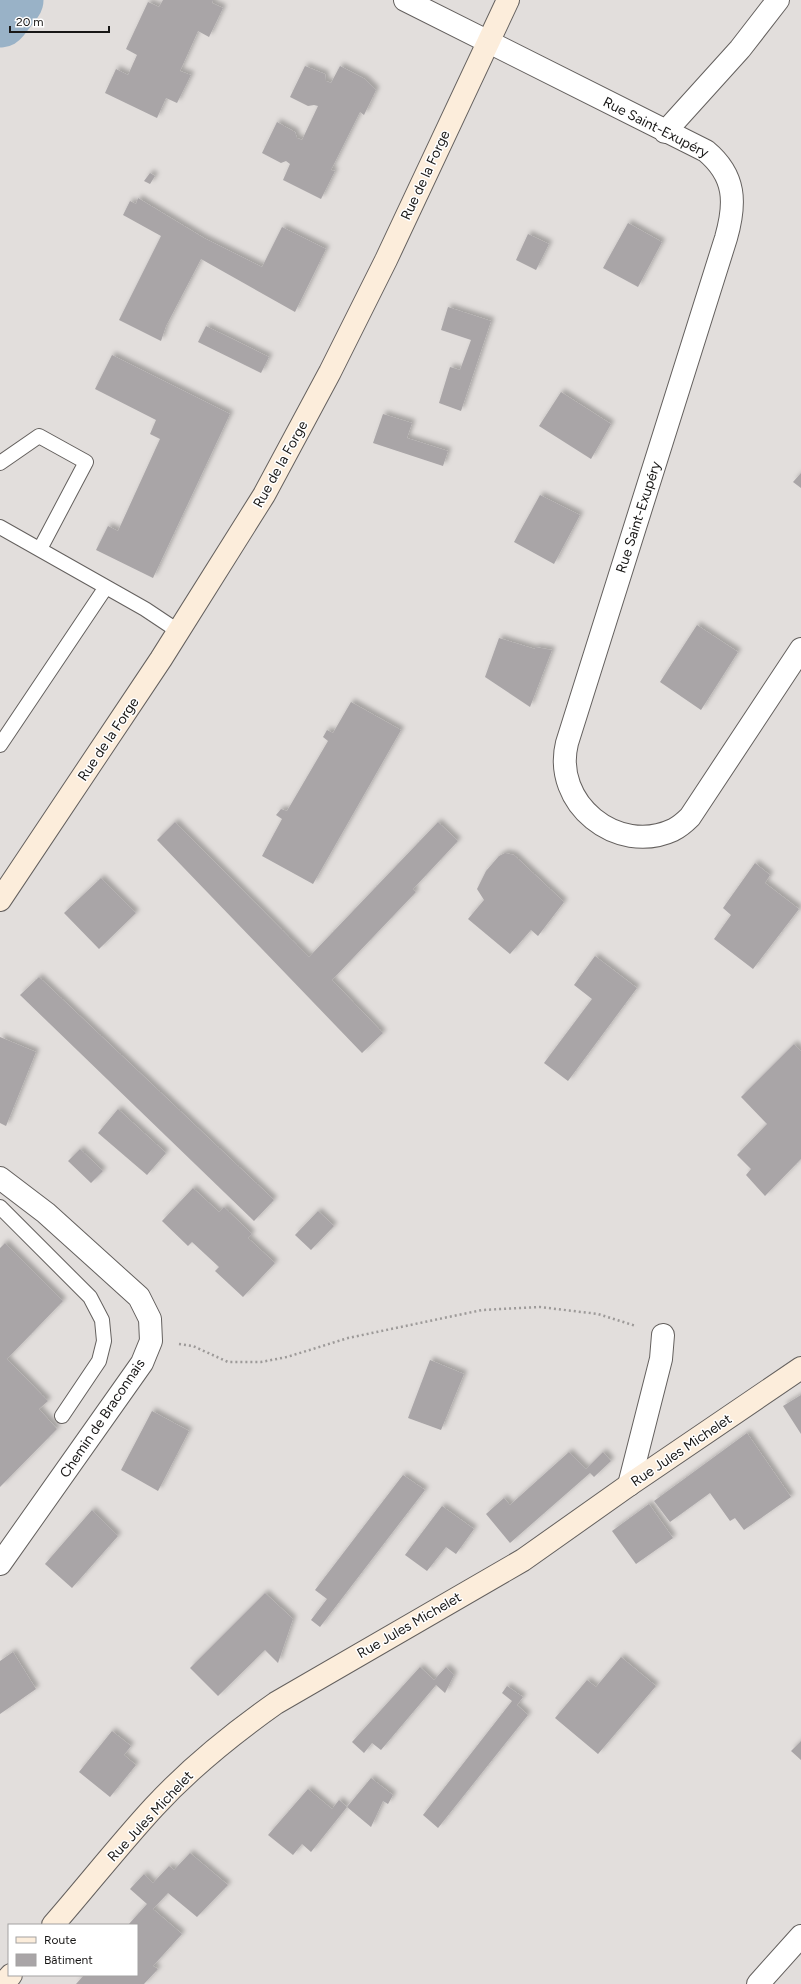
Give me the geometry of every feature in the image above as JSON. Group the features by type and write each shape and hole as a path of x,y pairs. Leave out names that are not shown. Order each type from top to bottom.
{"main road":[{"name":"Rue de la Forge","path":"0,900 178,631 264,495 330,372 386,260 508,0"},
{"name":"Rue Jules Michelet","path":"55,1924 154,1807 199,1763 243,1726 289,1696 523,1560 629,1485 801,1368"},
{"path":"3,1984 10,1976"}],"street":[{"name":"Rue Saint-Exupéry","path":"405,0 490,41 665,132 706,151 716,159 724,171 733,200 732,219 564,754 564,768 570,790 578,805 598,824 618,832 645,837 674,830 690,818 801,649"},
{"path":"665,132 740,49 778,0"},
{"name":"Chemin de Braconnais","path":"0,1178 46,1213 139,1297 150,1319 151,1341 142,1363 0,1564"},
{"path":"629,1485 661,1359 663,1335"},
{"path":"758,1984 801,1936"}],"lane":[{"path":"0,463 38,436 86,462 40,550"},
{"path":"0,527 145,609 178,631"},
{"path":"0,745 106,587"},
{"path":"0,1207 90,1297 102,1320 104,1341 100,1361 62,1416"}],"path":[{"path":"151,1341 193,1346 228,1362 261,1362 288,1357 348,1338 475,1311 540,1307 598,1314 663,1335"}],"building":[{"path":"163,0 213,0 212,3 223,8 209,37 198,31 180,71 191,75 177,103 166,98 157,118 105,93 116,69 128,75 137,55 126,49 148,2 159,7"},
{"path":"305,66 325,74 326,81 331,83 340,66 365,79 376,90 364,115 360,112 331,170 335,171 321,199 283,180 290,164 286,161 281,163 262,153 277,122 295,132 297,138 302,140 318,106 308,106 290,97"},
{"path":"150,173 155,176 150,184 144,181"},
{"path":"138,198 204,238 262,267 282,227 326,249 295,312 201,259 166,326 161,341 119,320 161,236 123,215 130,201 136,204"},
{"path":"628,223 662,242 638,287 603,268"},
{"path":"528,234 549,244 536,270 516,260"},
{"path":"448,307 491,321 461,411 439,403 450,367 460,370 471,340 441,330"},
{"path":"206,326 269,357 261,373 198,342"},
{"path":"112,355 230,414 153,578 96,550 108,526 118,531 160,439 150,434 156,420 95,389"},
{"path":"561,392 611,424 591,459 539,426"},
{"path":"383,414 412,423 407,438 448,451 443,466 373,443"},
{"path":"801,473 801,488 793,482"},
{"path":"540,495 580,515 554,564 514,542"},
{"path":"697,625 738,652 701,710 660,682"},
{"path":"499,638 535,649 535,647 552,650 530,707 485,677"},
{"path":"351,702 401,730 313,884 262,856 282,819 276,815 281,809 287,811 328,741 323,737 327,730 333,733"},
{"path":"175,822 309,957 438,822 458,841 413,889 416,892 332,980 383,1033 362,1053 157,840"},
{"path":"505,853 514,855 564,902 538,936 531,930 510,954 468,919 484,900 477,889 486,871 499,856"},
{"path":"755,863 770,875 765,883 799,909 753,969 714,939 731,915 723,908"},
{"path":"101,878 136,913 99,949 64,913"},
{"path":"595,956 637,988 568,1081 544,1063 592,999 574,985"},
{"path":"39,977 274,1200 254,1221 20,995"},
{"path":"0,1037 36,1052 6,1126 0,1123"},
{"path":"794,1044 801,1051 801,1159 765,1196 746,1175 751,1169 737,1155 767,1124 741,1097"},
{"path":"118,1109 166,1153 147,1175 98,1133"},
{"path":"80,1149 103,1171 91,1183 68,1161"},
{"path":"193,1188 219,1212 224,1207 252,1234 248,1238 275,1263 243,1297 215,1271 219,1267 192,1242 188,1246 162,1221"},
{"path":"318,1211 334,1226 311,1250 295,1235"},
{"path":"5,1243 63,1301 7,1359 48,1401 39,1409 57,1429 0,1487 0,1248"},
{"path":"430,1360 464,1374 441,1430 408,1418"},
{"path":"801,1395 801,1434 783,1406"},
{"path":"152,1411 189,1431 158,1491 121,1470"},
{"path":"747,1433 791,1497 744,1530 735,1518 730,1521 710,1493 670,1522 654,1501"},
{"path":"569,1452 586,1469 603,1452 611,1461 594,1477 590,1473 510,1543 486,1514 504,1498 510,1505"},
{"path":"403,1475 425,1490 320,1627 311,1620 327,1599 315,1590"},
{"path":"649,1504 673,1538 636,1564 612,1531"},
{"path":"442,1506 474,1529 456,1554 446,1547 427,1571 405,1555"},
{"path":"92,1510 118,1536 72,1588 45,1564"},
{"path":"265,1593 293,1619 278,1663 265,1650 218,1696 190,1668"},
{"path":"13,1652 36,1689 0,1714 0,1661"},
{"path":"621,1657 656,1686 598,1754 555,1718 587,1680 596,1687"},
{"path":"420,1667 434,1680 446,1667 454,1675 445,1693 436,1685 381,1750 372,1743 364,1753 352,1742"},
{"path":"507,1686 523,1697 517,1705 528,1715 438,1828 423,1815 512,1701 502,1693"},
{"path":"112,1731 131,1746 124,1755 136,1765 110,1797 79,1772"},
{"path":"801,1741 801,1760 791,1751"},
{"path":"371,1778 393,1795 388,1804 383,1801 371,1827 347,1807"},
{"path":"308,1789 332,1809 339,1800 347,1807 311,1852 302,1844 293,1855 268,1835"},
{"path":"190,1853 228,1885 197,1917 168,1893 153,1909 182,1934 153,1966 158,1969 144,1984 76,1984 83,1976 138,1976 138,1924 129,1924 147,1904 130,1889 144,1874 153,1883 169,1866 174,1870"}],"waterway":[{"path":"0,18 14,0"}]}
